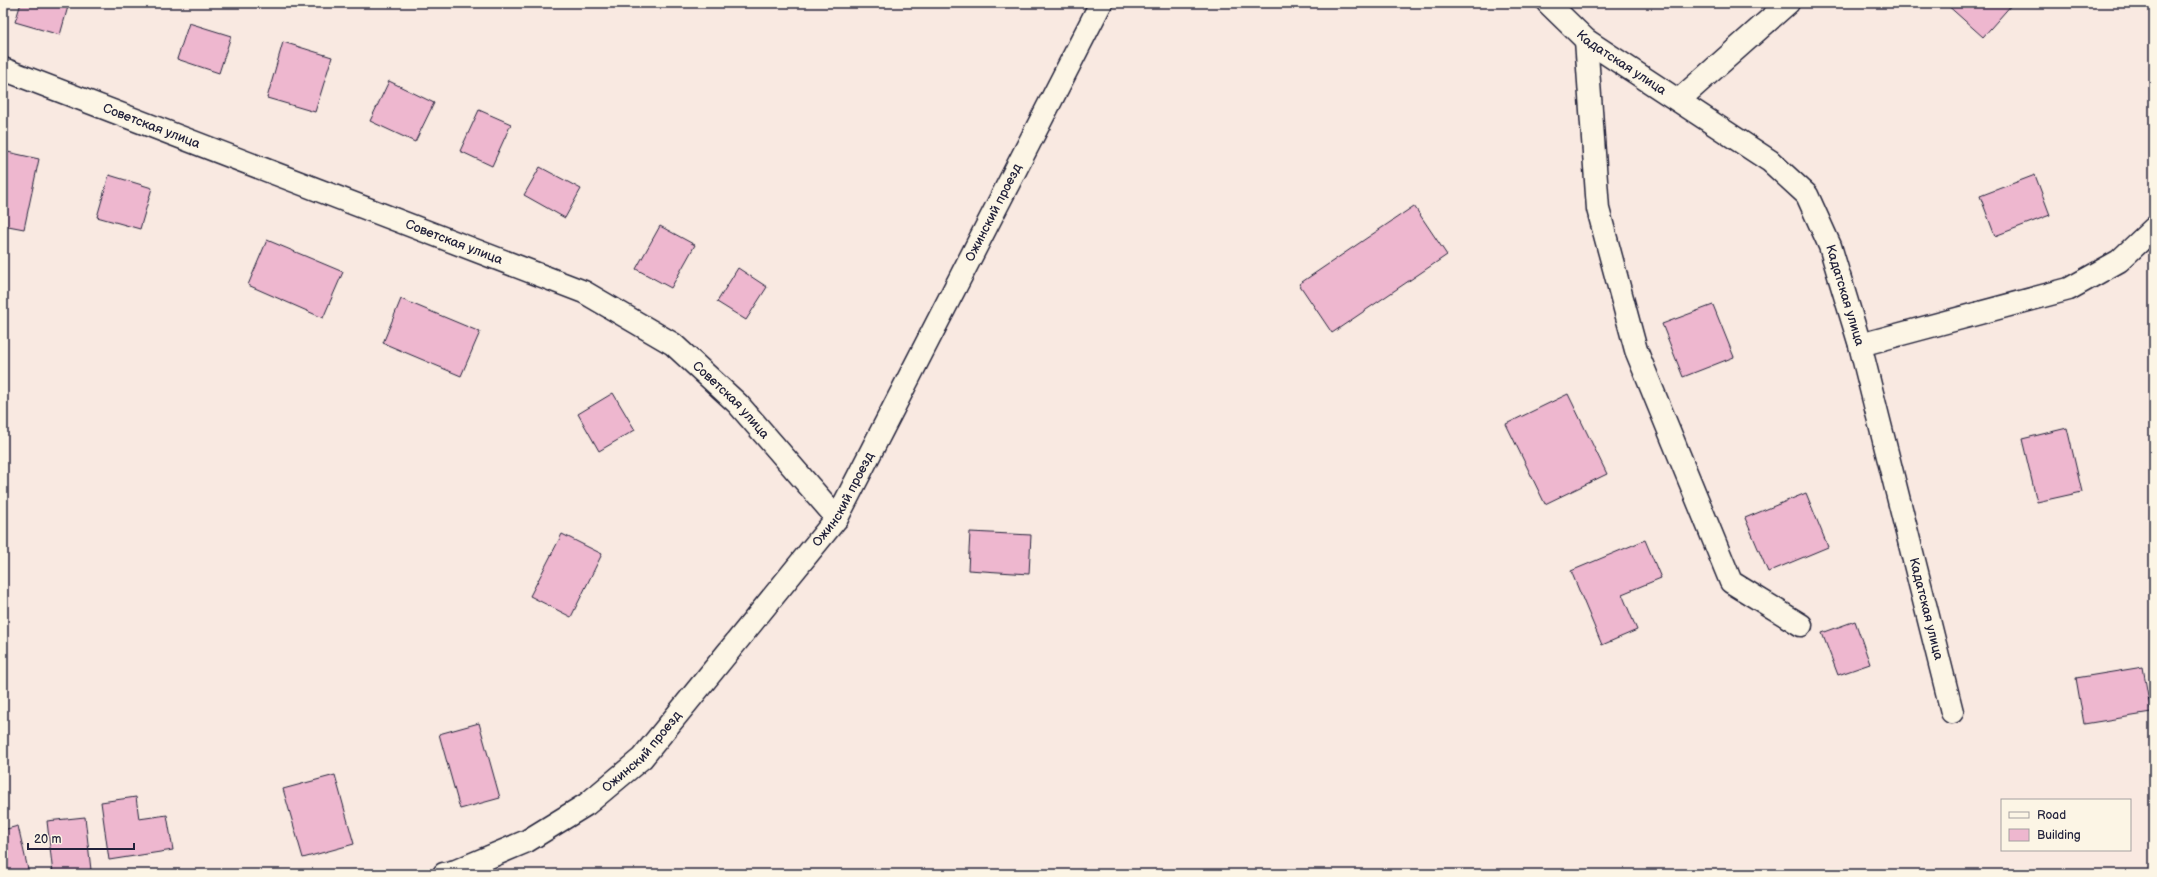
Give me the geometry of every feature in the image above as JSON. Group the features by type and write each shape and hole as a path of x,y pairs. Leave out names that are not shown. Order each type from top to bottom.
{"street":[{"name":"Ожинский проезд","path":"455,873 527,842 587,804 642,758 837,518 1101,3"},
{"name":"Кадатская улица","path":"1548,3 1586,40 1770,161 1807,195 1830,246 1860,345 1952,712"},
{"path":"1679,100 1788,3"},
{"path":"1586,40 1598,209 1636,350 1731,582 1801,625"},
{"name":"Советская улица","path":"3,69 584,292 673,344 738,404 837,518"},
{"path":"1860,345 2069,289 2119,261 2154,228"}],"building":[{"path":"21,3 69,3 60,35 15,22"},
{"path":"1945,3 2013,3 1983,37"},
{"path":"189,23 231,36 219,73 177,59"},
{"path":"283,42 332,57 315,112 267,98"},
{"path":"389,81 434,103 415,142 370,121"},
{"path":"479,110 511,124 492,166 460,151"},
{"path":"3,151 39,159 24,229 3,225"},
{"path":"540,167 581,189 565,218 524,195"},
{"path":"109,175 152,188 140,229 97,217"},
{"path":"2035,175 2050,215 1995,236 1980,196"},
{"path":"1414,206 1447,255 1332,333 1299,284"},
{"path":"660,226 695,245 671,288 636,269"},
{"path":"267,240 343,272 323,318 248,285"},
{"path":"738,268 767,287 746,320 717,302"},
{"path":"401,299 480,332 461,376 383,343"},
{"path":"1713,305 1734,357 1683,377 1662,324"},
{"path":"613,393 635,430 599,451 578,414"},
{"path":"1568,394 1607,474 1545,504 1506,424"},
{"path":"2067,428 2082,492 2037,502 2022,439"},
{"path":"1806,493 1828,547 1768,572 1745,518"},
{"path":"970,532 1031,535 1029,574 968,570"},
{"path":"562,534 602,554 571,617 530,596"},
{"path":"1645,540 1661,578 1622,594 1637,630 1602,645 1571,571"},
{"path":"1855,621 1870,664 1838,675 1822,633"},
{"path":"2143,667 2151,713 2084,724 2076,678"},
{"path":"479,723 500,798 460,809 439,734"},
{"path":"335,775 354,844 303,858 283,789"},
{"path":"136,797 139,819 167,815 173,850 109,860 101,802"},
{"path":"85,817 91,870 53,874 47,821"},
{"path":"18,826 29,874 3,874 3,830"}]}
